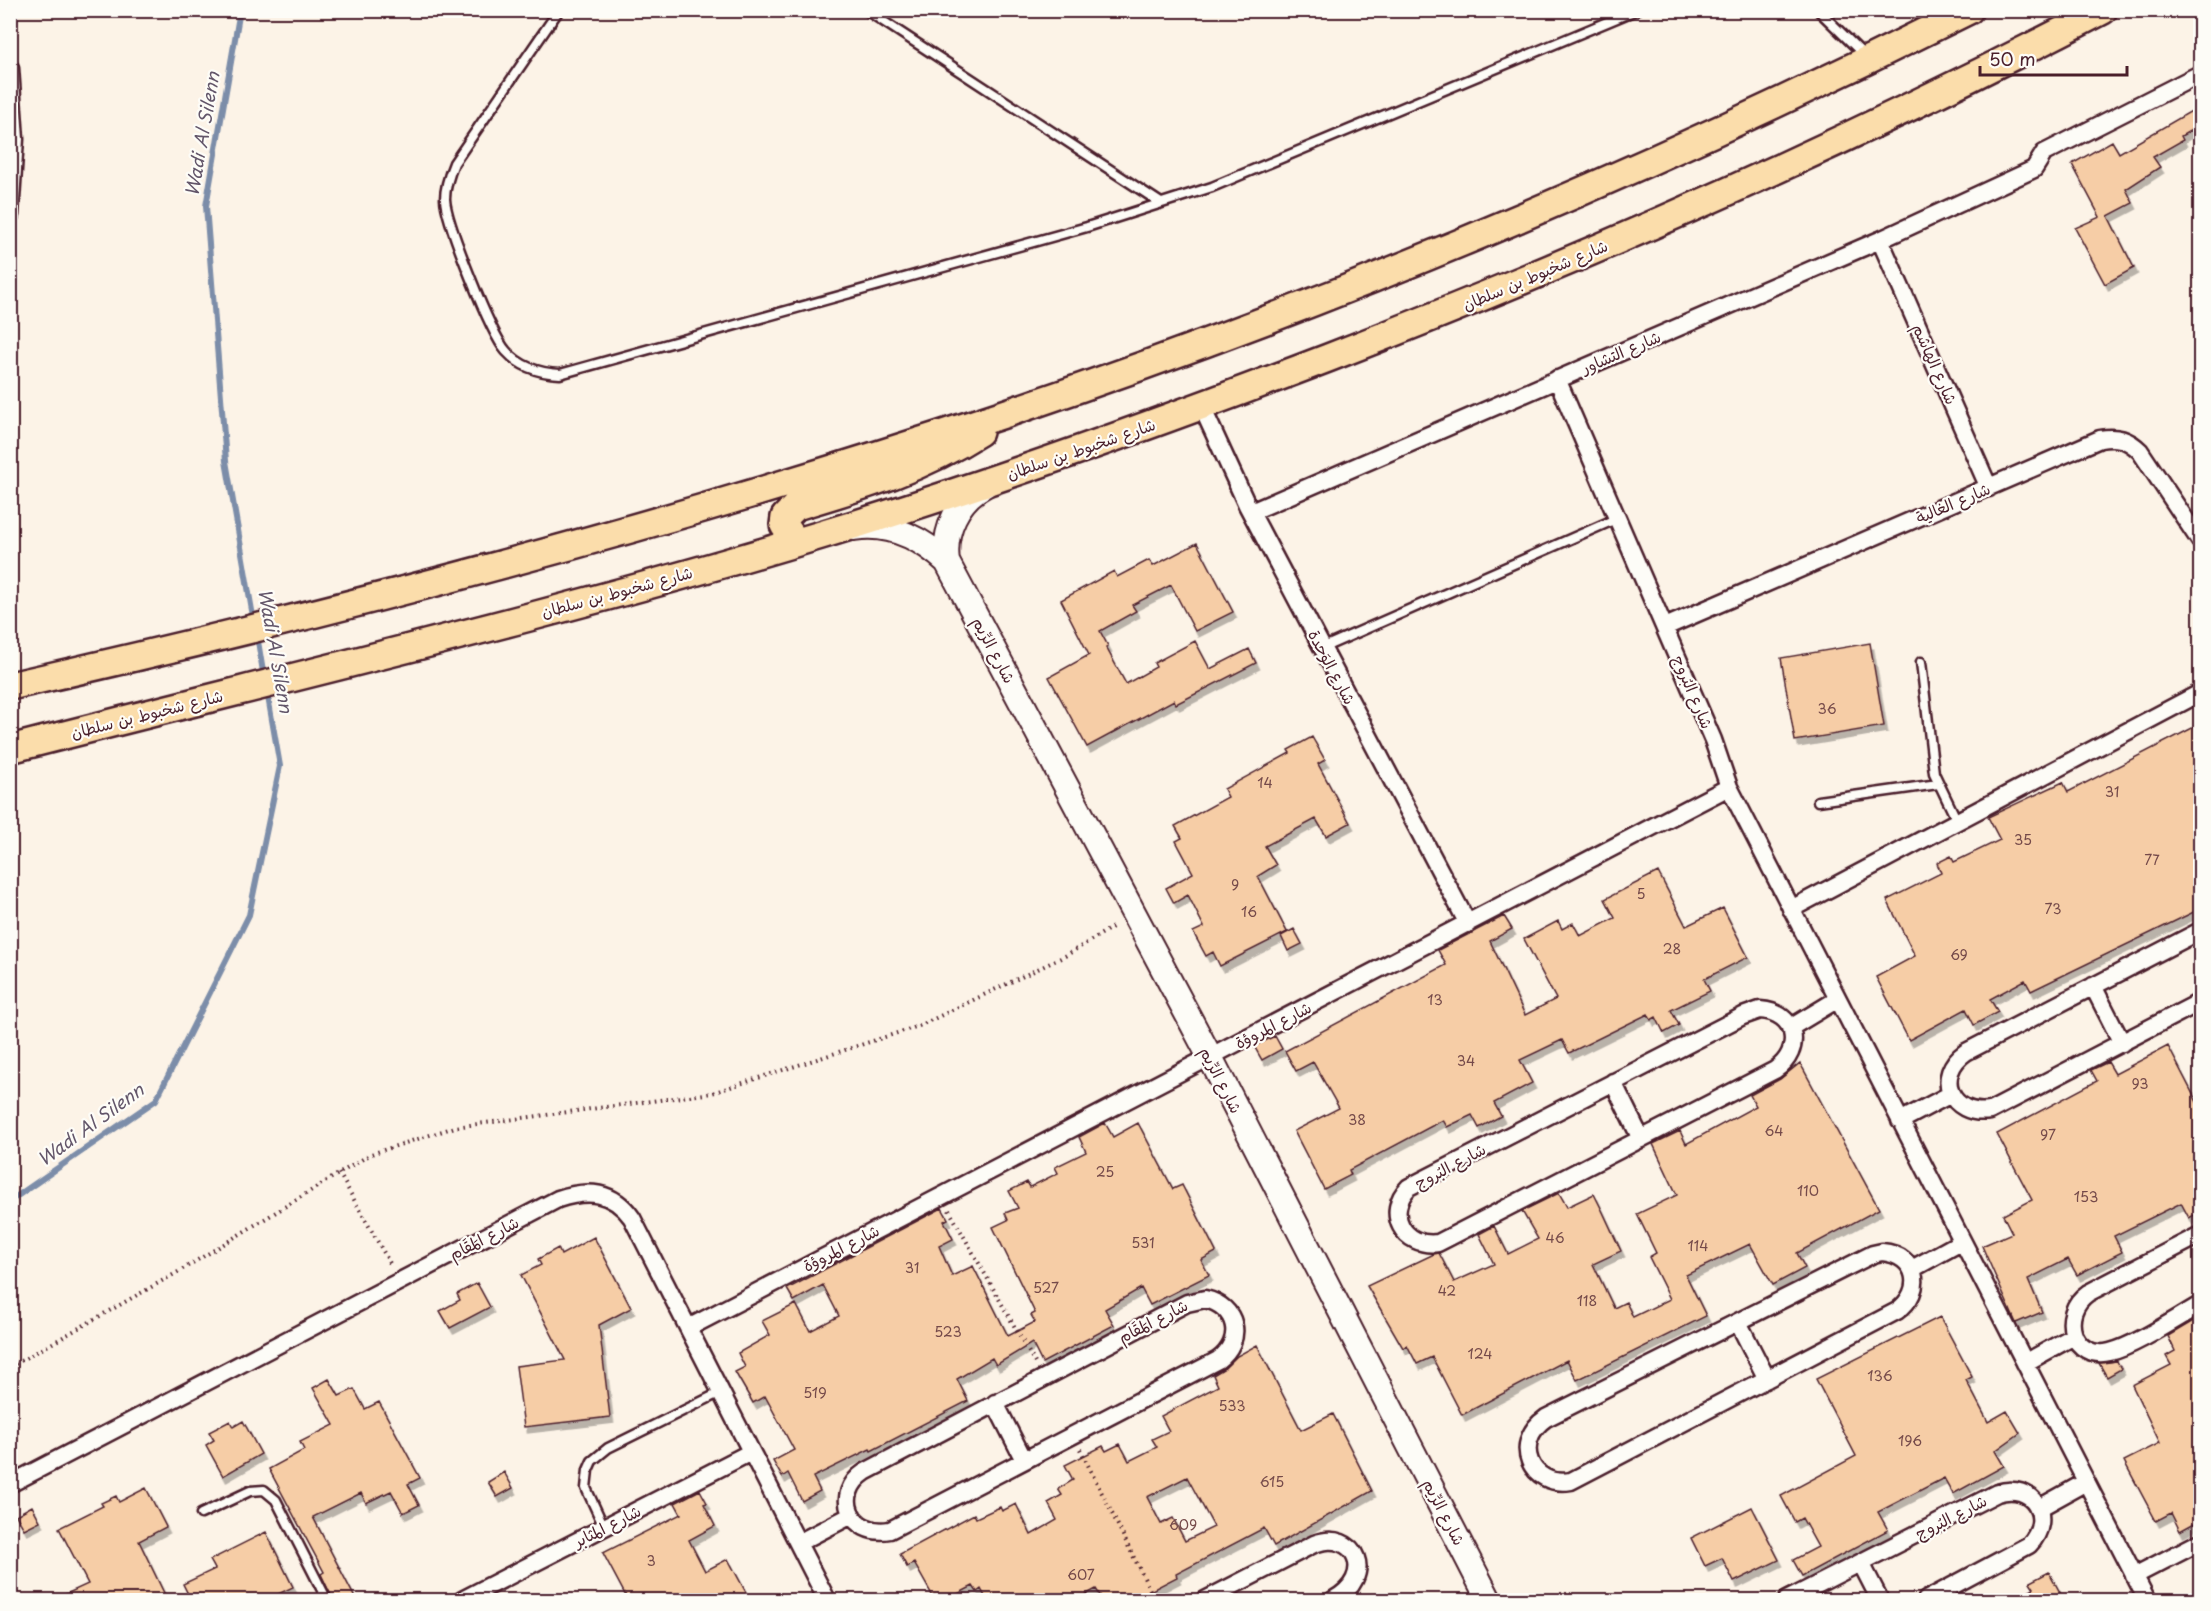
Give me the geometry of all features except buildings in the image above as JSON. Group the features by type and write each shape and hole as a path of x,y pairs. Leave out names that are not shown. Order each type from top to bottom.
{"main road":[{"path":"10,686 133,658 403,590 647,523 1007,413 1270,318 1476,237 1671,153 1869,60 1969,10"},
{"name":"شارع شخبوط بن سلطان","path":"10,749 415,646 813,537 1000,477 1202,407 1499,292 1819,152 2103,10"},
{"path":"813,537 793,538 784,525 789,510 898,475 927,462 1007,413"}],"street":[{"path":"10,68 15,139 10,215"},
{"name":"شارع التشاور","path":"1251,512 1880,240 2034,169 2044,153 2200,74"},
{"name":"شارع الهاشم","path":"1880,240 1989,488"},
{"name":"شارع البُروج","path":"1557,379 1713,740 1729,787 2147,1600"},
{"name":"شارع الوَحدة","path":"1202,407 1251,512 1468,924"},
{"name":"شارع الغالية","path":"1665,627 2100,439 2122,438 2140,451 2200,541"},
{"path":"947,562 946,539 956,513 976,490 1000,477"},
{"name":"شارع الرِّيم","path":"813,537 864,527 900,532 914,537 947,562 1210,1057 1490,1600"},
{"path":"1791,909 1958,823 2200,693"},
{"name":"شارع المروؤة","path":"688,1328 1729,787"},
{"path":"2200,931 1958,1058 1949,1075 1951,1094 1956,1102 1971,1111 1990,1111 2200,1002"},
{"path":"2093,986 2122,1042"},
{"path":"1790,1028 1838,999"},
{"name":"شارع البُروج","path":"1769,1011 1785,1020 1790,1028 1793,1047 1783,1065 1438,1243 1420,1243 1405,1234 1400,1227 1397,1218 1398,1201 1409,1187 1613,1082 1751,1012 1769,1011"},
{"path":"1613,1082 1641,1138"},
{"path":"1900,1121 1951,1094"},
{"name":"شارع المَقَام","path":"10,1484 558,1199 591,1192 609,1197 626,1210 827,1600"},
{"path":"2200,1235 2080,1299 2071,1317 2074,1336 2079,1344 2095,1352 2112,1352 2200,1305"},
{"path":"1912,1269 1961,1242"},
{"path":"1892,1253 1900,1257 1912,1269 1914,1288 1906,1305 1571,1481 1553,1482 1545,1478 1532,1465 1527,1448 1529,1439 1532,1431 1546,1418 1738,1322 1873,1254 1892,1253"},
{"name":"شارع المَقَام","path":"1196,1300 1214,1301 1229,1312 1233,1320 1235,1338 1226,1354 890,1530 872,1531 864,1528 852,1515 848,1496 857,1477 1044,1377 1196,1300"},
{"path":"1738,1322 1767,1379"},
{"path":"2025,1363 2074,1336"},
{"path":"995,1403 1024,1460"},
{"name":"شارع المثابر","path":"462,1600 751,1452"},
{"path":"1926,1600 2029,1545 2040,1528 2038,1508 2086,1482"},
{"name":"شارع البُروج","path":"1787,1600 2006,1490 2025,1493 2038,1508"},
{"path":"798,1543 852,1515"},
{"path":"1205,1600 1314,1544 1330,1540 1338,1542 1352,1552 1358,1567 1354,1584 1333,1600"},
{"path":"2134,1576 2200,1542"},
{"path":"1861,1563 1880,1600"}],"lane":[{"path":"559,10 454,163 446,187 447,212 499,341 515,360 537,371 571,372 1087,227 1212,187 1636,10"},
{"path":"866,10 1161,203"},
{"path":"1818,10 1869,60"},
{"path":"1322,648 1618,518"},
{"path":"1921,662 1932,763 1938,784 1958,823"},
{"path":"1818,801 1938,784"},
{"path":"604,1527 586,1488 588,1470 592,1461 608,1448 721,1392"},
{"path":"201,1514 250,1491 264,1490 276,1500 327,1600"}],"path":[{"path":"10,1367 178,1272 371,1154 455,1127 712,1093 908,1030 1065,956 1134,914"},
{"path":"339,1173 400,1281"},
{"path":"942,1196 1044,1377"},
{"path":"1074,1435 1155,1600"}],"waterway":[{"name":"Wadi Al Silenn","path":"240,10 206,206 226,461 254,622"},
{"name":"Wadi Al Silenn","path":"257,635 264,678"},
{"name":"Wadi Al Silenn","path":"10,1201 156,1100 249,915 280,766 267,691"}]}
